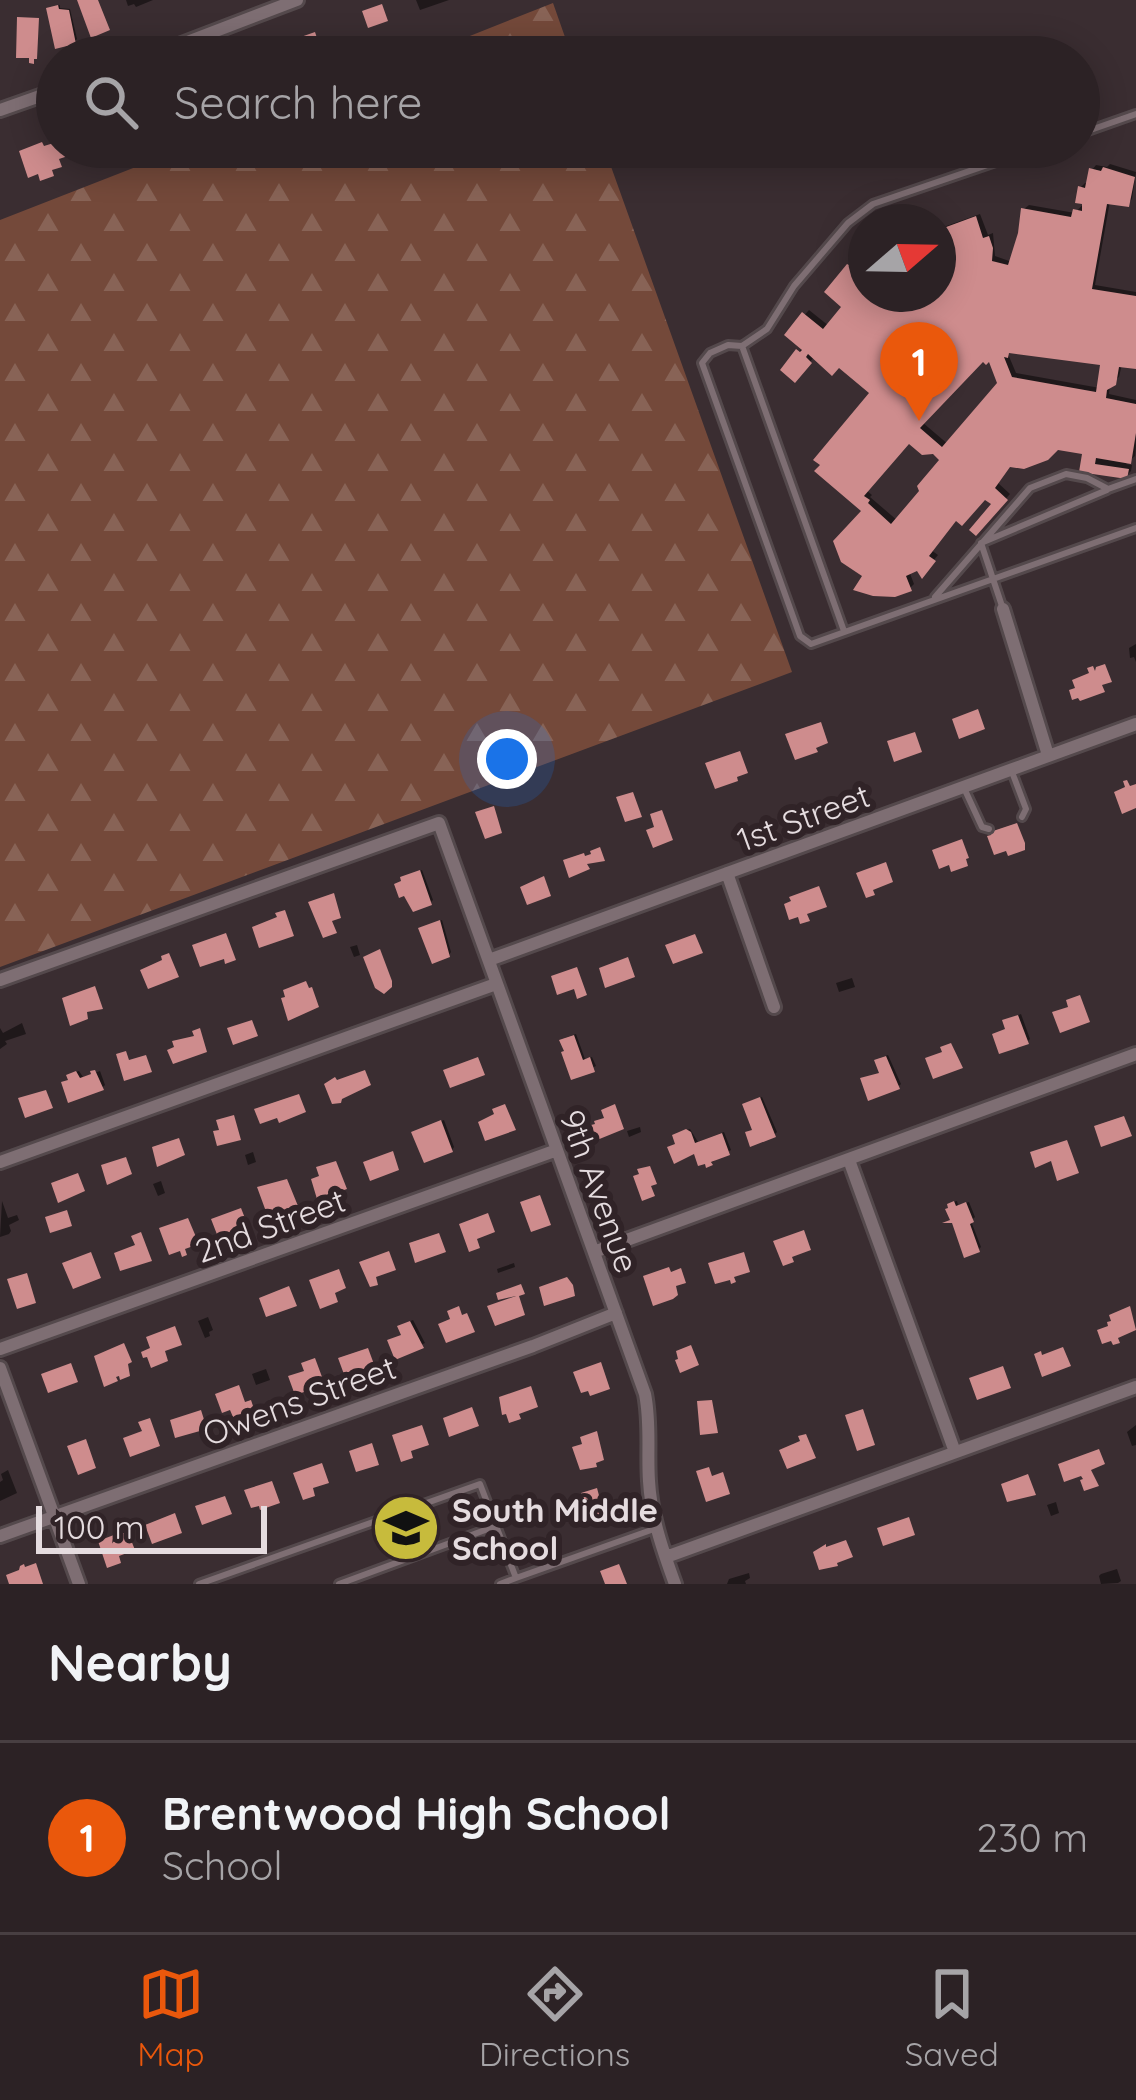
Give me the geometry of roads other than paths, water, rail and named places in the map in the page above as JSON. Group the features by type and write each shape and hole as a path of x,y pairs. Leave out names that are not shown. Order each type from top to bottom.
{"street":[{"path":"203,36 297,0"},
{"path":"0,110 36,97"},
{"path":"1004,609 1048,755"},
{"name":"1st Street","path":"489,960 1136,724"},
{"name":"9th Avenue","path":"0,980 439,824 646,1394 649,1480 675,1584"},
{"path":"727,874 774,1007"},
{"path":"0,1162 496,984"},
{"path":"593,1252 1136,1054"},
{"name":"2nd Street","path":"0,1348 556,1150"},
{"path":"849,1160 955,1452"},
{"name":"Owens Street","path":"0,1536 616,1313"},
{"path":"0,1368 79,1584"},
{"path":"666,1557 1136,1388"}],"lane":[{"path":"1100,127 1136,114"},
{"path":"978,168 873,204 848,223 794,286 766,329 742,346 728,345 710,353 702,363 800,636 811,644 1136,528"},
{"path":"742,346 844,633"},
{"path":"933,600 1030,488 1066,474 1108,489"},
{"path":"981,543 1136,479"},
{"path":"981,543 1004,609"},
{"path":"1011,769 1026,809 1022,818"},
{"path":"964,786 982,826 989,829"},
{"path":"199,1584 480,1484 516,1578"},
{"path":"339,1584 496,1526"},
{"path":"500,1584 658,1528"}],"place":[{"name":"Brentwood High School","path":"919,421"},
{"name":"South Middle School","path":"406,1528"}]}
